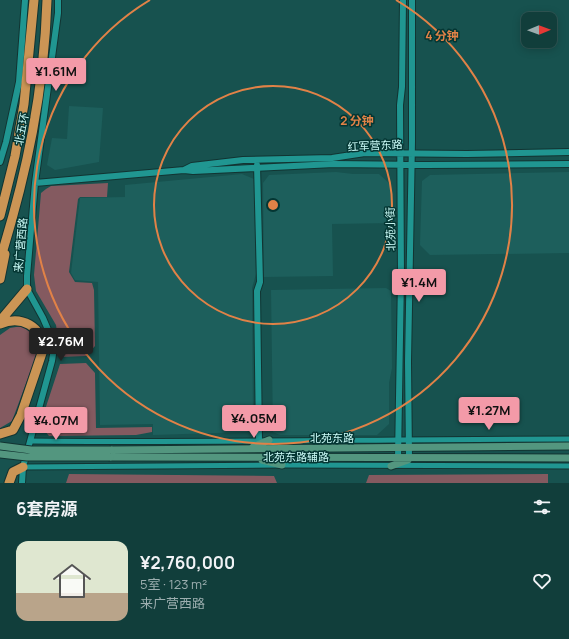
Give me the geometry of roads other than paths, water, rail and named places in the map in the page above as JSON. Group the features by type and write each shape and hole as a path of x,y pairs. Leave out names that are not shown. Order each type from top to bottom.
{"highway":[{"name":"北五环","path":"0,216 15,156 24,104 34,0"},
{"name":"北五环","path":"0,260 29,156 39,101 47,0"},
{"path":"46,25 52,0"},
{"path":"0,279 12,221"},
{"path":"0,321 27,289"},
{"path":"0,324 15,320 31,325 39,333 43,342 43,350 21,415 13,430 0,434"},
{"path":"9,483 13,472 23,467"}],"main road":[{"path":"248,449 269,440"},
{"name":"北苑东路","path":"0,454 28,458 110,453 398,444 569,446"},
{"name":"北苑东路","path":"0,446 31,450 254,457 569,458"},
{"path":"254,457 282,465"},
{"path":"391,466 411,458"}],"street":[{"path":"0,162 6,142 19,82 26,0"},
{"name":"来广营西路","path":"22,483 23,467 52,361 54,348 49,329 27,289 27,276 35,183 58,0"},
{"name":"北苑小街","path":"398,458 401,277 399,153 402,87 402,0"},
{"name":"北苑小街","path":"411,458 409,444 412,0"},
{"name":"红军营东路","path":"184,170 192,166 257,159 332,158 365,153 467,154 569,152"},
{"path":"257,159 260,282 257,291 259,440"},
{"name":"红军营东路","path":"35,183 184,170 193,171 334,164 569,164"},
{"path":"409,444 569,439"},
{"name":"北苑东路辅路","path":"31,441 155,442 269,440 398,444"},
{"name":"北苑东路辅路","path":"23,467 282,465 569,466"}]}
